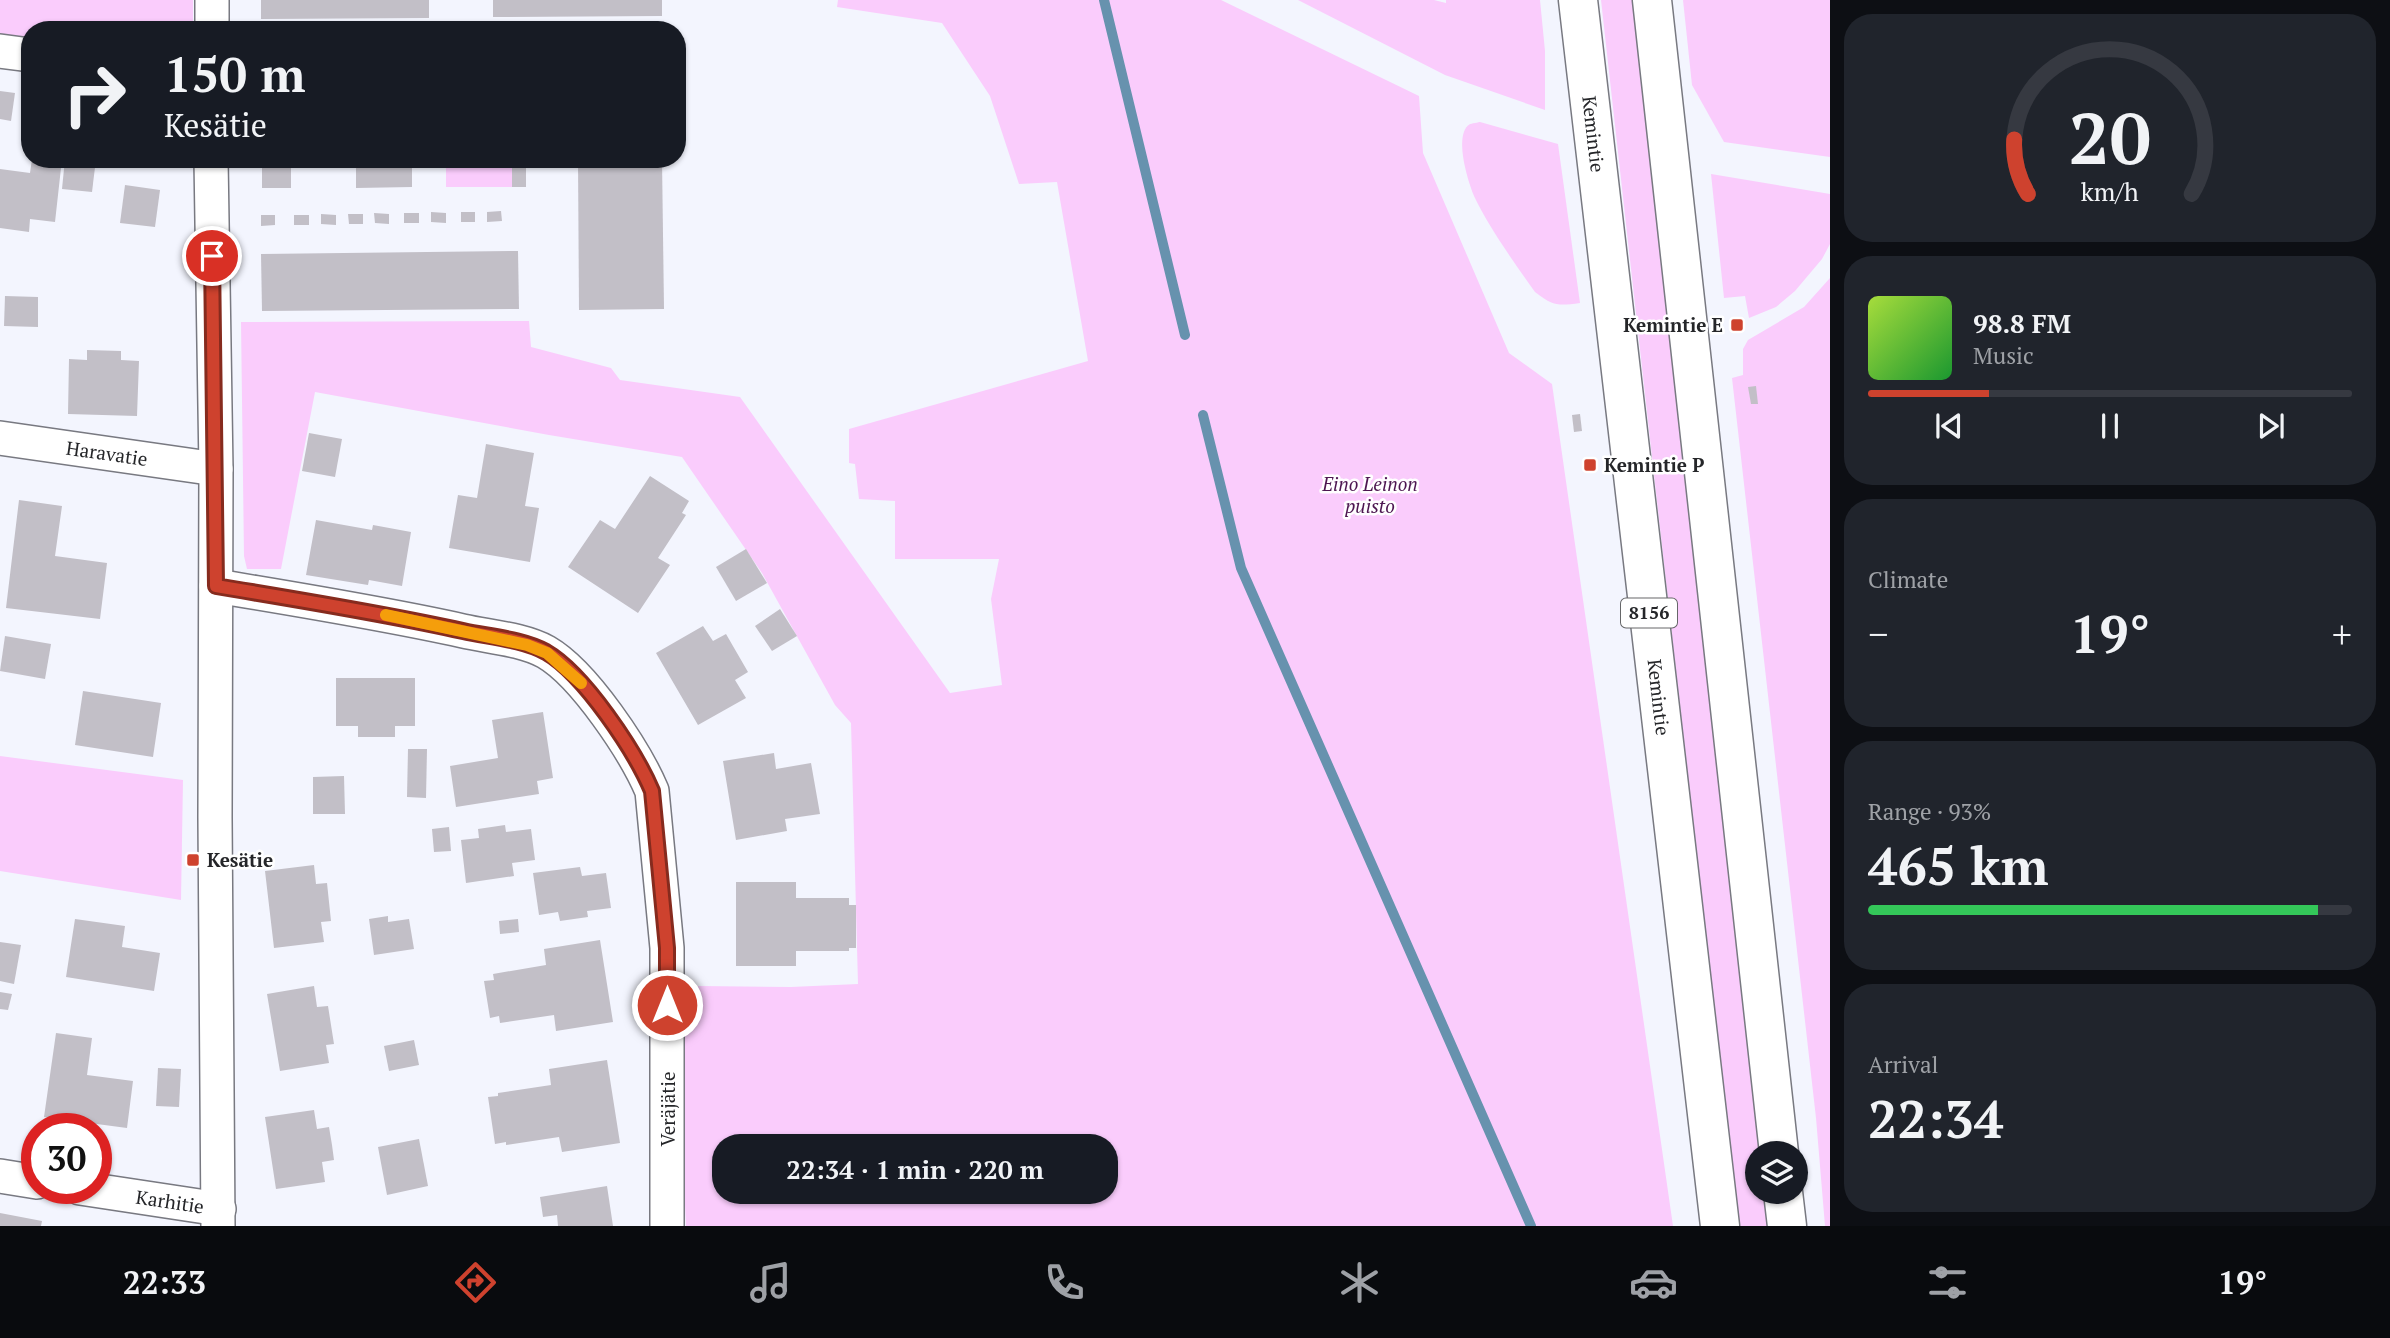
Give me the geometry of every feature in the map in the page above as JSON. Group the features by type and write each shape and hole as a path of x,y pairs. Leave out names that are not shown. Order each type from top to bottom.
{"main road":[{"name":"Kemintie","path":"1578,0 1720,1226"},
{"path":"1652,0 1778,1141"},
{"path":"1784,1204 1787,1226"}],"street":[{"path":"212,0 212,21"},
{"path":"0,51 21,54"},
{"path":"211,168 216,469 218,1218"},
{"name":"Haravatie","path":"0,438 216,469"},
{"name":"Veräjätie","path":"216,586 410,618 527,645 547,653 580,682 608,717 644,772 652,791 667,948 667,1226"},
{"path":"0,1176 21,1179"},
{"name":"Karhitie","path":"112,1195 218,1218"}],"green space":[{"path":"0,0 193,0 193,21 21,21 21,41 0,38"},
{"name":"Eino Leinon puisto","path":"838,0 1221,0 1419,96 1423,153 1509,353 1552,384 1673,1226 686,1226 675,997 686,988 699,986 791,987 858,984 851,723 835,705 762,573 682,457 315,392 281,569 247,569 244,556 241,322 529,321 531,347 611,368 620,380 740,397 950,693 1002,685 991,599 999,559 895,559 895,501 859,499 855,464 849,463 849,429 1088,361 1057,182 1019,184 990,96 942,23 837,7"},
{"path":"1298,0 1434,0 1446,3 1446,0 1540,0 1545,51 1545,110 1445,75"},
{"path":"1601,0 1634,0 1763,1141 1745,1141 1745,1204 1769,1204 1772,1226 1738,1226"},
{"path":"1683,0 1830,0 1830,157 1724,142 1692,85"},
{"path":"1480,122 1558,144 1580,303 1556,304 1535,292 1480,208 1468,180 1462,147 1465,129 1470,124"},
{"path":"446,168 512,168 512,187 446,187"},
{"path":"1711,174 1830,194 1830,244 1822,259 1795,291 1776,307 1749,318 1745,296 1724,298"},
{"path":"1830,278 1830,1226 1825,1226 1816,1118 1732,378 1743,375 1743,349 1748,340 1804,307"},
{"path":"0,756 183,780 181,900 0,871"}],"building":[{"path":"261,0 429,0 429,18 261,19"},
{"path":"493,0 662,0 662,16 493,17"},
{"path":"0,91 15,93 11,121 0,119"},
{"path":"31,168 61,168 55,222 30,219 29,232 0,228 0,169 30,173"},
{"path":"64,168 95,168 92,192 62,189"},
{"path":"262,168 291,168 291,188 262,188"},
{"path":"356,168 412,168 412,187 356,188"},
{"path":"512,168 526,168 526,187 512,187"},
{"path":"578,168 662,168 664,309 579,310"},
{"path":"125,185 160,190 155,227 120,223"},
{"path":"501,211 502,221 487,222 487,212"},
{"path":"431,212 446,213 446,223 431,222"},
{"path":"461,212 475,212 475,222 461,222"},
{"path":"374,213 389,214 389,224 375,223"},
{"path":"404,213 419,213 419,223 404,223"},
{"path":"321,214 336,215 336,225 321,224"},
{"path":"348,214 363,214 363,224 349,224"},
{"path":"261,215 275,215 275,225 261,226"},
{"path":"294,215 309,215 309,225 294,225"},
{"path":"518,251 519,309 262,311 261,254"},
{"path":"5,296 38,297 38,327 4,326"},
{"path":"87,350 121,351 121,360 139,361 137,416 68,414 69,359 87,360"},
{"path":"1756,386 1758,404 1751,404 1748,387"},
{"path":"1580,414 1582,431 1574,432 1572,415"},
{"path":"309,433 342,439 335,477 302,471"},
{"path":"486,444 534,453 525,506 539,508 530,562 449,548 458,495 477,498"},
{"path":"650,476 689,501 682,513 686,515 658,558 670,565 638,613 568,567 600,520 615,529"},
{"path":"19,500 62,506 55,556 107,563 100,619 6,608"},
{"path":"316,520 372,530 373,525 411,532 402,586 369,580 368,585 306,575"},
{"path":"746,549 767,583 736,601 716,567"},
{"path":"780,609 797,636 772,651 755,626"},
{"path":"703,626 713,641 726,634 748,672 735,680 746,698 698,725 656,653"},
{"path":"5,636 51,644 45,679 0,671"},
{"path":"336,678 415,678 415,726 395,726 395,737 358,737 358,726 336,726"},
{"path":"83,691 161,703 153,757 75,745"},
{"path":"543,712 553,778 537,781 539,794 456,807 450,766 498,758 492,720"},
{"path":"408,749 427,749 426,798 407,797"},
{"path":"774,753 776,769 811,763 820,814 785,819 787,831 736,840 723,761"},
{"path":"344,776 345,814 313,814 313,777"},
{"path":"505,825 506,832 531,829 535,860 512,863 514,876 466,883 461,840 479,838 478,829"},
{"path":"449,827 451,851 434,852 432,829"},
{"path":"314,865 316,884 327,883 331,921 321,922 324,942 274,948 265,871"},
{"path":"580,867 582,876 606,873 611,908 587,911 588,917 560,921 558,912 539,915 533,873"},
{"path":"736,882 796,882 796,898 849,898 849,905 856,905 856,948 849,948 849,951 796,951 796,966 736,966"},
{"path":"388,916 388,922 409,919 414,949 374,955 369,919"},
{"path":"75,919 125,926 122,947 160,953 154,991 66,977"},
{"path":"518,919 519,932 500,934 499,921"},
{"path":"600,940 613,1022 556,1031 554,1015 500,1023 499,1016 490,1018 484,981 494,980 493,974 546,965 544,949"},
{"path":"0,942 21,945 14,984 0,981"},
{"path":"314,986 317,1007 328,1006 334,1044 326,1045 329,1063 280,1071 267,994"},
{"path":"0,992 12,994 8,1010 0,1009"},
{"path":"56,1033 92,1038 87,1075 133,1081 127,1128 112,1126 112,1113 45,1113"},
{"path":"414,1040 419,1065 389,1071 384,1046"},
{"path":"607,1060 620,1143 562,1152 559,1137 506,1145 506,1142 495,1144 488,1097 551,1085 549,1069"},
{"path":"158,1068 181,1069 179,1107 156,1106"},
{"path":"314,1110 317,1129 329,1127 332,1145 334,1160 322,1162 325,1182 276,1189 265,1117"},
{"path":"419,1139 428,1186 387,1195 378,1147"},
{"path":"607,1186 613,1226 558,1226 557,1215 543,1217 540,1197"},
{"path":"0,1213 42,1221 41,1226 0,1226"}],"waterway":[{"path":"1104,0 1185,335"},
{"path":"1203,415 1241,568 1531,1226"}],"slow traffic":[{"path":"386,615 527,645 547,653 581,683"}],"place":[{"name":"Kemintie E","path":"1737,325"},
{"name":"Kemintie P","path":"1590,465"},
{"name":"Kesätie","path":"193,860"}],"route":[{"path":"212,256 216,586 410,618 527,645 547,653 580,682 608,717 644,772 652,791 667,948 667,1005"}]}
